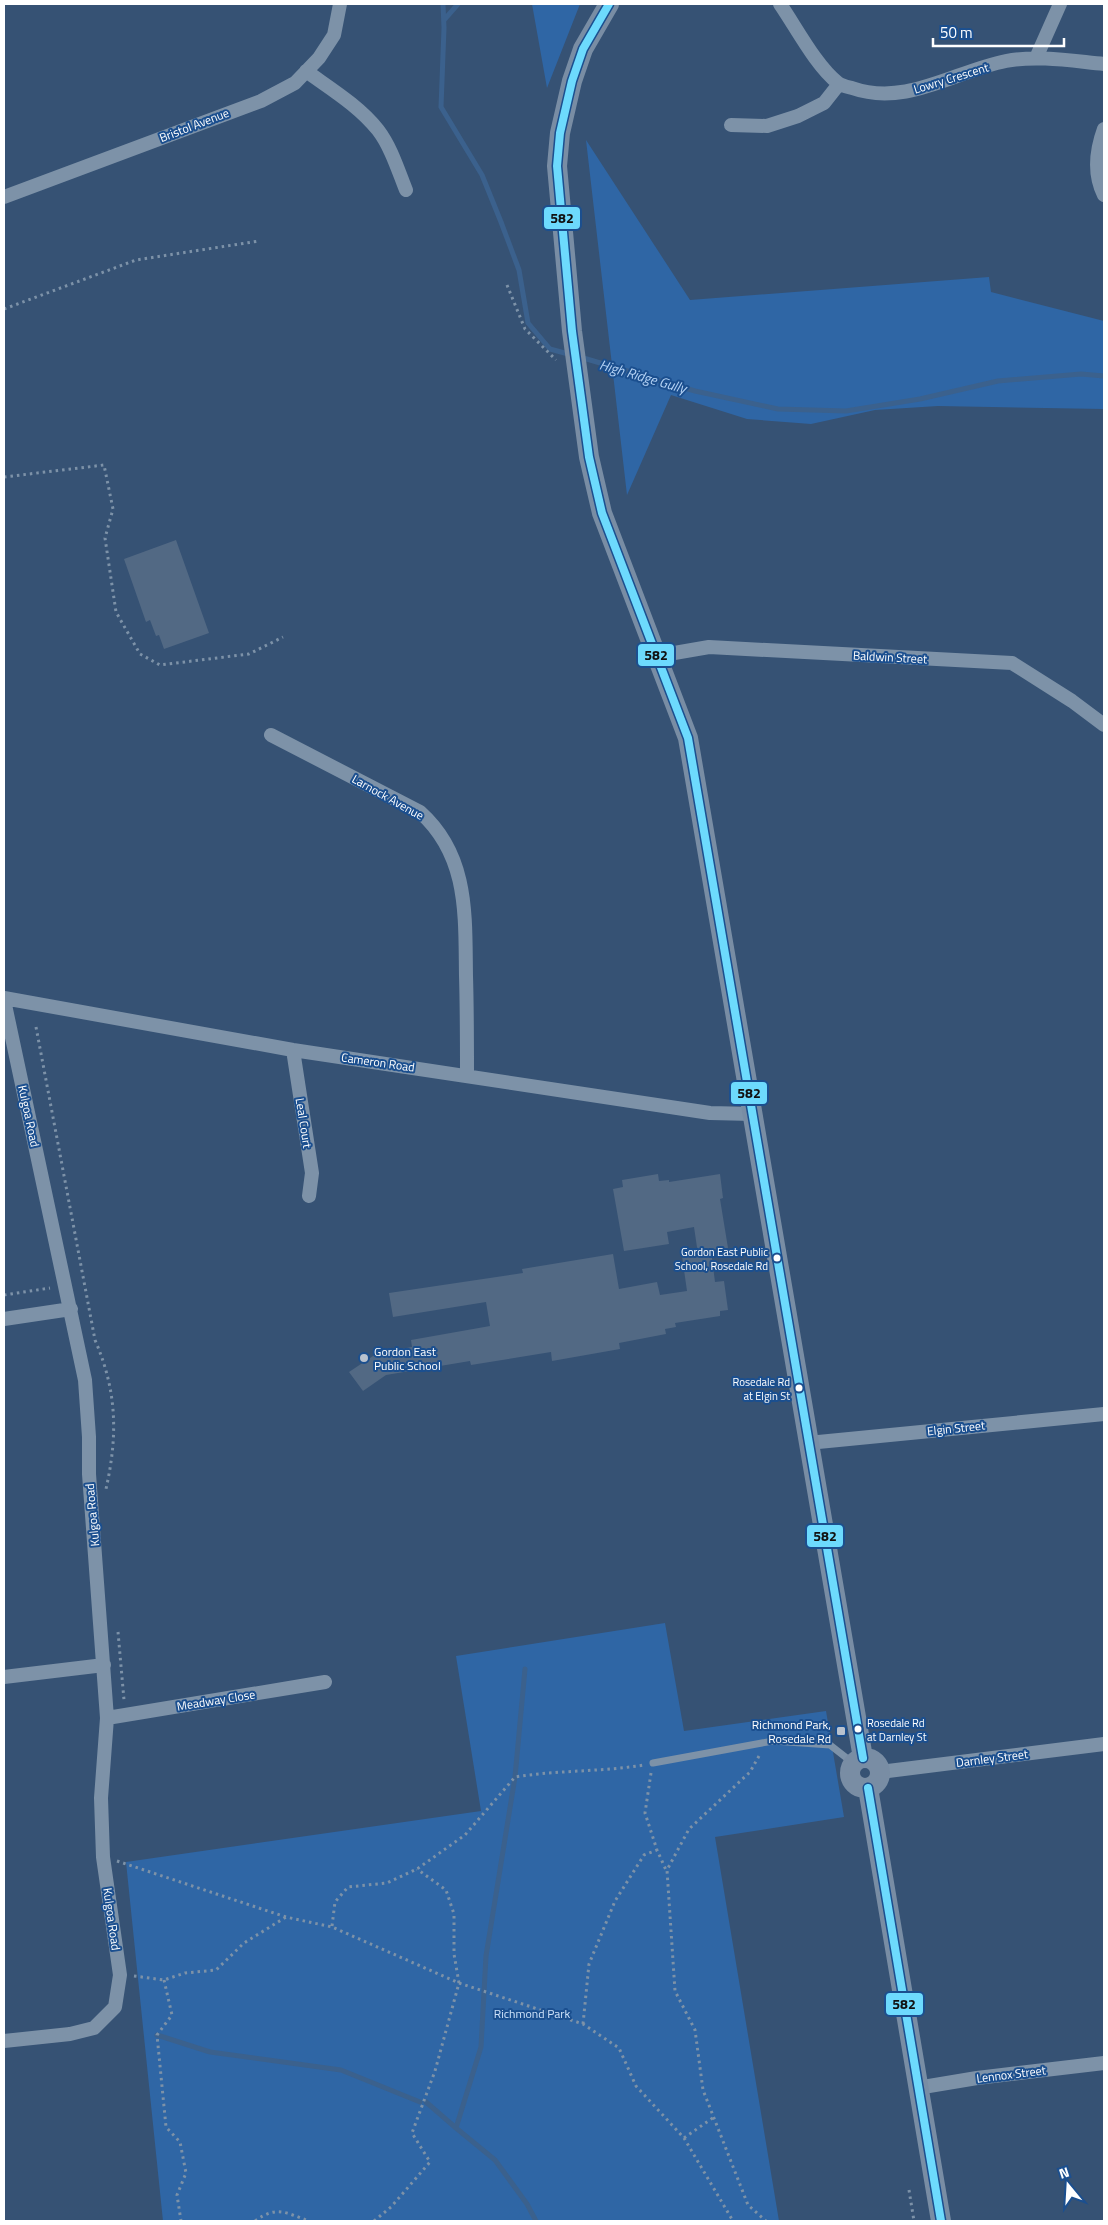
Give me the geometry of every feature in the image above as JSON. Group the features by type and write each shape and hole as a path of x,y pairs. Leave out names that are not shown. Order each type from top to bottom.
{"street":[{"name":"Bristol Avenue","path":"4,197 261,100 295,83 334,36 340,4"},
{"path":"609,4 583,49 572,81 560,133 557,166 572,331 589,457 602,513 688,738 694,765 808,1443 858,1761"},
{"name":"Lowry Crescent","path":"780,4 816,58 839,84 865,93 893,94 924,88 1006,61 1036,58 1104,64"},
{"path":"1036,58 1060,4"},
{"path":"306,72 352,105 378,130 390,149 406,190"},
{"path":"731,126 767,126 798,116 824,103 839,84"},
{"path":"1104,129 1099,141 1096,167 1104,195"},
{"name":"Baldwin Street","path":"657,656 709,647 1012,663 1072,701 1104,726"},
{"name":"Larnock Avenue","path":"271,736 420,812 435,826 447,843 455,863 465,905 468,1076"},
{"name":"Cameron Road","path":"4,999 293,1050 710,1113 753,1114"},
{"name":"Kulgoa Road","path":"4,999 85,1380 89,1437 89,1474 107,1718 101,1798 103,1857 120,1975 115,2007 94,2028 70,2034 4,2041"},
{"name":"Leal Court","path":"293,1050 312,1172 308,1196"},
{"path":"4,1319 71,1310"},
{"name":"Elgin Street","path":"808,1443 1104,1414"},
{"path":"4,1677 104,1664"},
{"name":"Meadway Close","path":"107,1718 325,1682"},
{"name":"Darnley Street","path":"880,1772 1104,1744"},
{"path":"868,1758 876,1763 880,1772 878,1780 868,1788 858,1787 852,1781 849,1772 858,1761 868,1758"},
{"path":"868,1788 917,2088 941,2221"},
{"name":"Lennox Street","path":"917,2088 977,2078 1104,2063"}],"lane":[{"path":"653,1763 767,1741 830,1745 858,1761"}],"path":[{"path":"4,309 136,260 259,241"},
{"path":"507,285 525,329 559,363"},
{"path":"4,477 104,466 113,508 105,538 116,612 140,654 160,665 249,654 283,636"},
{"path":"4,1295 54,1288"},
{"path":"667,1870 689,1829 750,1772 767,1741"},
{"path":"332,1927 335,1902 348,1887 388,1883 417,1869 465,1836 515,1777 533,1774 610,1770 653,1763 645,1813 657,1850 667,1870 675,1991 695,2030 704,2090 748,2205 766,2221"},
{"path":"584,2024 589,1964 615,1902 644,1855 657,1850"},
{"path":"103,1857 286,1917 332,1927 459,1983 584,2024 619,2048 636,2086 684,2138 733,2221"},
{"path":"374,2221 390,2207 430,2162 412,2133 435,2071 459,1983 454,1954 454,1914 446,1890 417,1869"},
{"path":"120,1975 164,1980 185,1973 216,1970 244,1942 286,1917"},
{"path":"164,1980 172,2014 157,2035 166,2127 180,2142 186,2173 177,2195 181,2221"},
{"path":"684,2138 714,2117"},
{"path":"909,2190 914,2221"},
{"path":"255,2221 268,2212 283,2212 309,2221"}],"green space":[{"path":"532,4 580,4 547,88"},
{"path":"586,140 690,300 989,277 991,292 1104,321 1104,409 938,406 875,410 811,424 747,419 671,395 627,495"},
{"name":"Richmond Park","path":"665,1623 684,1731 826,1711 844,1817 715,1837 779,2221 163,2221 126,1862 481,1811 456,1656"}],"building":[{"path":"176,540 209,633 164,649 159,635 156,636 150,620 146,622 124,559"},
{"path":"658,1174 659,1181 669,1180 669,1182 720,1174 723,1198 720,1199 728,1248 711,1250 715,1282 724,1281 728,1310 720,1311 720,1316 675,1323 676,1327 665,1329 666,1334 619,1343 620,1349 552,1361 551,1352 471,1365 470,1361 386,1375 363,1391 349,1372 376,1354 412,1347 411,1340 490,1326 486,1302 393,1317 389,1293 523,1273 522,1269 613,1254 619,1289 657,1282 660,1295 687,1291 682,1256 698,1254 694,1227 667,1232 669,1244 624,1251 613,1189 623,1187 622,1180"}],"waterway":[{"name":"High Ridge Gully","path":"443,4 441,107 482,175 501,222 519,270 528,323 550,349 572,355"},
{"path":"444,20 458,4"},
{"name":"High Ridge Gully","path":"580,357 695,391 778,409 846,411 920,399 998,381 1081,374 1104,376"},
{"path":"525,1669 515,1777 486,1956 481,2047 456,2128 495,2160 527,2204 536,2221"},
{"path":"157,2035 210,2052 341,2070 420,2102"},
{"path":"426,2102 456,2128"}],"transit line":[{"name":"582","path":"609,4 583,49 572,81 560,133 557,166 572,331 589,457 602,513 688,738 863,1758"},
{"name":"582","path":"868,1788 941,2221"}],"place":[{"name":"Gordon East Public School, Rosedale Rd","path":"777,1258"},
{"name":"Gordon East Public School","path":"364,1358"},
{"name":"Rosedale Rd at Elgin St","path":"799,1388"},
{"name":"Rosedale Rd at Darnley St","path":"858,1729"},
{"name":"Richmond Park, Rosedale Rd","path":"841,1731"}]}
